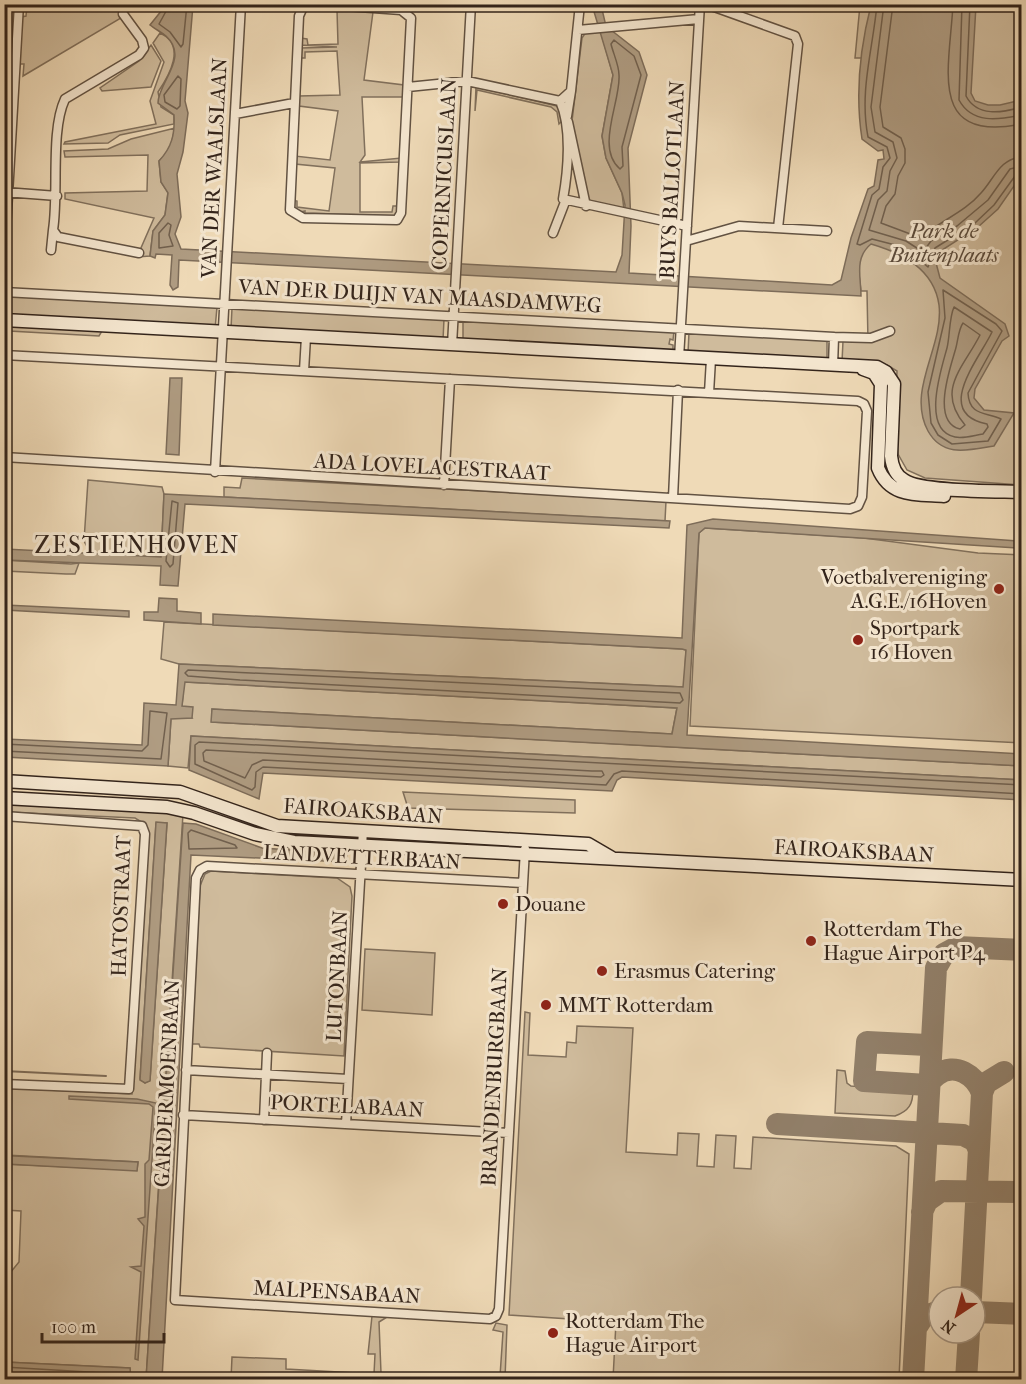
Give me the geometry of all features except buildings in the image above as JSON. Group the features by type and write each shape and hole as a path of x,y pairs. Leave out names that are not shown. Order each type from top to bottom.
{"main road":[{"path":"4,320 877,367 886,372 892,380 891,456 895,471 905,482 920,486 1022,492"},
{"path":"850,367 869,371 881,384 878,468 888,485 904,493 1022,500"},
{"name":"FAIROAKSBAAN","path":"4,781 180,792 277,826 588,844 613,859"},
{"name":"FAIROAKSBAAN","path":"4,798 167,807 275,840 1022,880"}],"street":[{"path":"4,264 19,4"},
{"name":"VAN DER WAALSLAAN","path":"215,472 241,4"},
{"path":"310,4 303,7 299,16 289,206 293,214 303,218 393,222 401,213 412,22 409,14 401,10 316,4"},
{"name":"COPERNICUSLAAN","path":"452,345 471,4"},
{"name":"BUYS BALLOTLAAN","path":"680,358 700,4"},
{"path":"706,4 795,36 798,44 778,228"},
{"path":"553,233 565,202 563,197 571,156 567,118 585,29 580,7"},
{"path":"51,250 57,195 58,141 65,99 139,55 144,48 142,40 123,14"},
{"path":"585,29 699,18"},
{"path":"408,87 467,81 560,101"},
{"path":"560,101 571,91"},
{"path":"560,101 567,118"},
{"path":"236,114 294,103"},
{"path":"571,156 581,180 586,206"},
{"path":"567,180 581,180"},
{"path":"7,192 57,195"},
{"path":"565,202 687,226"},
{"path":"686,242 739,226 827,231"},
{"path":"53,230 58,237 139,253"},
{"name":"VAN DER DUIJN VAN MAASDAMWEG","path":"4,292 834,337 872,338 890,331"},
{"path":"304,370 306,337"},
{"path":"833,366 834,337"},
{"path":"4,355 709,393 711,359"},
{"path":"444,485 450,379"},
{"path":"673,498 678,390"},
{"name":"ADA LOVELACESTRAAT","path":"4,457 215,472 850,509 858,506 862,497 866,422 864,404 709,393"},
{"name":"HATOSTRAAT","path":"4,816 142,826 145,834 129,1089 4,1084"},
{"name":"LUTONBAAN","path":"346,1124 363,830"},
{"name":"BRANDENBURGBAAN","path":"496,1316 499,1309 525,840"},
{"name":"LANDVETTERBAAN","path":"200,870 207,866 523,884"},
{"name":"GARDERMOENBAAN","path":"175,1300 196,878 200,870"},
{"path":"264,1120 267,1053"},
{"path":"186,1070 348,1079"},
{"name":"PORTELABAAN","path":"183,1116 509,1133"},
{"name":"MALPENSABAAN","path":"175,1300 490,1319 496,1316"}],"green space":[{"path":"6,5 16,5 16,18 26,16 27,5 134,5 121,18 23,76 24,64 13,64 9,59 7,66 5,63"},
{"name":"Park de Buitenplaats","path":"860,5 1021,5 1021,485 925,478 907,470 898,454 895,423 897,371 887,365 842,362 843,341 868,342 867,291 861,291 858,266 887,157 865,35 862,58 855,58"},
{"path":"337,10 373,12 364,80 404,85 404,97 362,97 365,155 360,162 401,158 400,162 360,163 360,212 392,212 393,206 398,206 397,216 305,213 305,211 295,213 292,200 297,201 297,207 329,211 335,168 295,164 295,156 330,160 338,111 299,106 299,96 340,95 337,51 305,52 305,58 300,58 301,48 337,47 300,45 301,38 307,39 308,45 338,44"},
{"path":"600,29 613,75 602,136 606,158 622,193 624,210 592,202 587,197 572,121 582,38 586,32"},
{"path":"160,33 173,45 171,69 158,92 161,107 174,115 174,124 120,135 108,143 64,144 156,124 150,101 164,62 153,43"},
{"path":"151,45 161,61 151,87 102,91 100,88 139,61"},
{"path":"476,87 557,106 561,112 561,122 559,124 557,112 551,107 477,90 475,111"},
{"path":"175,128 170,149 159,161 161,182 168,192 165,215 153,231 150,256 137,257 154,218 65,199 65,193 147,191 148,155 65,157 64,151 108,149 131,139"},
{"path":"10,296 217,307 215,329 9,316"},
{"path":"232,308 444,319 443,340 231,329"},
{"path":"463,320 674,331 673,340 670,339 669,344 673,345 673,352 463,341"},
{"path":"9,325 102,331 99,336 9,331"},
{"path":"689,332 827,340 827,361 688,353"},
{"path":"242,478 666,501 665,521 224,497 224,487 240,488"},
{"path":"88,480 162,487 164,494 161,557 91,554 84,541"},
{"name":"Sportpark 16 Hoven","path":"705,528 864,538 978,553 1021,555 1021,743 690,726 699,533"},
{"path":"4,560 79,563 75,574 66,574 5,571"},
{"path":"164,622 682,649 686,650 684,687 179,664 161,659"},
{"path":"184,682 677,708 672,734 212,709 212,722 1021,766 1022,780 191,736 188,768 168,766 171,718 192,718 182,706"},
{"path":"403,792 575,800 575,813 408,808"},
{"path":"4,802 183,814 146,1379 131,1379 130,1368 5,1362 5,1273 10,1273 19,1262 21,1211 5,1210 5,1164 137,1170 138,1162 5,1155 4,1088 132,1094 149,833 145,824 135,818 5,812","holes":["156,823 167,823 150,1080 145,1083 140,1079"]},
{"path":"211,871 337,878 350,887 352,896 344,1056 200,1047 199,1044 192,1044 200,886 205,874"},
{"path":"365,949 435,953 432,1015 362,1010"},
{"path":"525,1012 530,1013 528,1055 566,1057 567,1042 576,1043 577,1026 633,1028 626,1152 677,1155 678,1133 699,1134 697,1166 714,1167 716,1135 736,1136 734,1168 751,1169 753,1137 896,1146 909,1154 899,1379 613,1379 616,1322 509,1315"},
{"path":"837,1070 845,1071 847,1083 851,1086 913,1090 911,1103 904,1112 895,1116 835,1113"},
{"path":"372,1316 387,1317 379,1322 381,1373 500,1376 503,1332 493,1330 496,1323 507,1325 505,1379 231,1379 232,1357 286,1359 286,1369 374,1374 375,1354 368,1354"}],"water":[{"path":"166,5 193,5 185,101 188,113 183,152 177,174 181,217 175,234 181,249 616,272 622,255 625,205 606,158 602,136 613,75 592,5 601,5 605,22 611,30 639,52 647,75 628,148 631,226 629,273 832,285 841,280 851,238 868,189 874,186 878,160 884,159 883,150 878,151 862,139 860,122 860,71 871,5 976,5 971,93 975,101 988,105 1021,100 1021,176 998,209 978,227 939,252 935,259 940,278 1005,324 1009,336 1002,341 975,389 974,398 984,410 1014,413 994,446 957,450 949,449 934,440 922,416 921,400 939,321 936,292 931,282 915,264 894,252 871,244 862,255 860,262 861,296 179,260 178,287 173,290 170,285 172,255 156,254 155,258 150,256 153,231 165,215 168,193 161,182 159,161 170,145 174,128 174,115 158,103 159,95 174,61 173,44 150,25"},
{"path":"170,378 182,378 179,455 166,454"},
{"path":"164,494 670,521 669,528 185,504 178,586 160,585 161,566 5,560 5,549 161,557"},
{"path":"713,519 1019,541 1021,544 1017,548 705,528 699,533 687,735 1021,754 1021,766 211,722 212,709 672,734 677,708 185,682 182,706 193,707 192,718 171,719 168,766 5,757 5,739 142,745 144,703 176,705 179,664 683,687 686,650 682,649 213,625 213,614 682,638 687,525"},
{"path":"159,598 177,599 177,611 201,613 201,624 144,620 144,612 158,612"},
{"path":"5,605 129,611 129,617 5,610"},
{"path":"191,736 1021,780 1021,800 622,777 617,780 612,791 263,773 259,799 189,770"},
{"path":"156,822 167,823 150,1081 145,1083 140,1080"},
{"path":"183,823 196,824 262,848 347,854 346,862 191,855 162,1379 146,1379"},
{"path":"69,1096 137,1099 156,1103 138,1360 135,1359 141,1272 131,1267 141,1266 144,1226 138,1219 145,1217 145,1164 149,1160 153,1107 149,1104 69,1099"},
{"path":"5,1155 138,1162 137,1171 5,1164"},
{"path":"4,1362 130,1368 131,1379 5,1379"}],"waterway":[{"path":"4,1071 106,1076"}],"taxiway":[{"path":"913,1380 936,968 944,954 957,947 1022,950"},
{"path":"931,1043 927,1045 867,1042 864,1081 927,1085 944,1071 958,1070 970,1076 982,1093"},
{"path":"972,1285 982,1093 986,1083 1004,1072"},
{"path":"777,1124 963,1135 975,1141 978,1148"},
{"path":"922,1212 927,1201 941,1191 1022,1192"},
{"path":"987,1313 1022,1314"},
{"path":"916,1328 923,1317 927,1316"},
{"path":"966,1380 968,1345"}],"place":[{"name":"Voetbalvereniging A.G.E./16Hoven","path":"999,589"},
{"name":"Sportpark 16 Hoven","path":"858,640"},
{"name":"Douane","path":"503,904"},
{"name":"Rotterdam The Hague Airport P4","path":"811,941"},
{"name":"Erasmus Catering","path":"602,971"},
{"name":"MMT Rotterdam","path":"546,1005"},
{"name":"Rotterdam The Hague Airport","path":"553,1333"}],"district":[{"name":"ZESTIENHOVEN","path":"137,545"}]}
